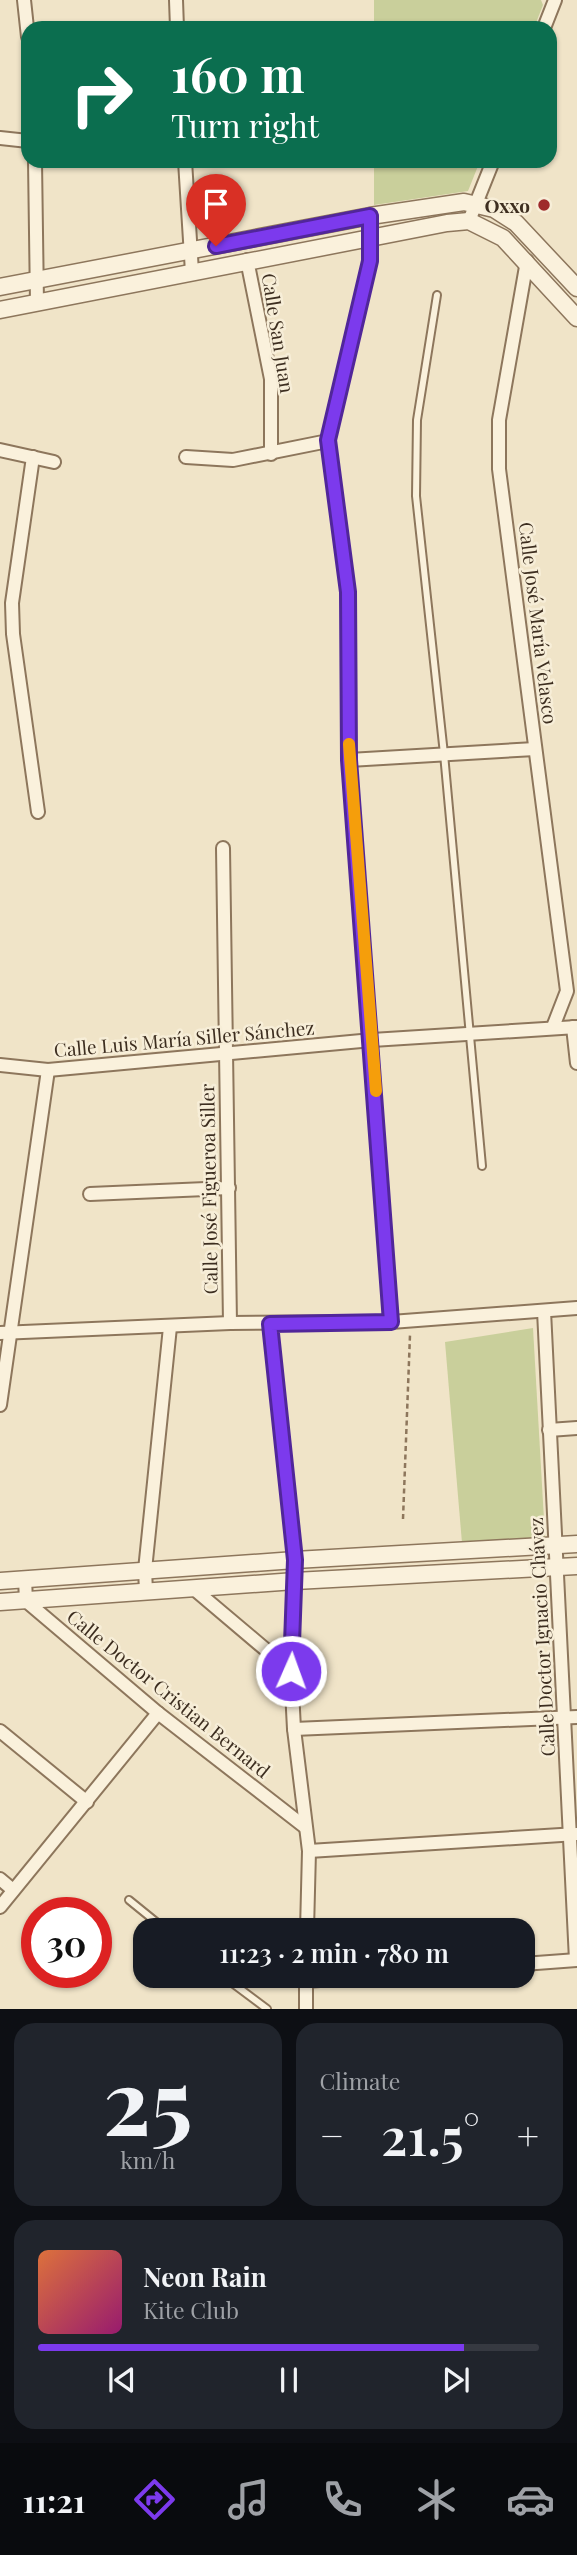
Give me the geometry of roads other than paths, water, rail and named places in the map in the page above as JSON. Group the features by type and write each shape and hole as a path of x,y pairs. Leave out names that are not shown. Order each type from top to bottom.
{"street":[{"path":"24,0 26,21"},
{"path":"176,0 177,21"},
{"path":"547,21 555,0"},
{"path":"0,138 21,140"},
{"path":"35,168 37,303"},
{"path":"186,168 192,272"},
{"path":"469,221 490,168"},
{"path":"0,287 449,202 476,204 494,209 516,223 577,288"},
{"path":"370,216 366,281 350,335 328,440 348,592 349,760 391,1322"},
{"path":"0,310 247,260 469,221 503,238 577,318"},
{"name":"Calle San Juan","path":"247,260 271,379 271,454"},
{"name":"Calle José María Velasco","path":"527,261 499,420 499,469 567,992 553,1027"},
{"path":"186,457 233,460 328,440"},
{"path":"0,450 54,462"},
{"path":"33,457 12,603 13,634 38,812"},
{"path":"349,760 535,749"},
{"name":"Calle José Figueroa Siller","path":"223,848 230,1323"},
{"path":"567,992 577,1004"},
{"path":"575,1027 577,1063"},
{"name":"Calle Luis María Siller Sánchez","path":"0,1065 48,1070 372,1040 575,1027"},
{"path":"0,1405 4,1333 48,1070"},
{"path":"90,1194 229,1188"},
{"path":"4,1333 230,1323 391,1322 577,1308"},
{"name":"Calle Doctor Ignacio Chávez","path":"544,1311 557,1567 571,1717 577,1960"},
{"path":"270,1324 295,1560 291,1671 294,1729 309,1851 307,1918"},
{"path":"146,1591 145,1570 170,1327"},
{"path":"549,1430 577,1428"},
{"path":"0,1581 577,1544"},
{"path":"0,1602 295,1581 577,1566"},
{"path":"25,1579 26,1601"},
{"path":"194,1589 291,1671"},
{"name":"Calle Doctor Cristian Bernard","path":"26,1601 158,1713 305,1827"},
{"path":"0,1907 158,1713"},
{"path":"294,1729 571,1717"},
{"path":"0,1731 87,1802"},
{"path":"309,1851 574,1834"},
{"path":"0,1879 13,1890"},
{"path":"535,1963 577,1960"},
{"path":"306,1988 306,2009"}],"lane":[{"path":"437,295 417,420 415,469 482,1166"},
{"path":"129,1900 151,1918"},
{"path":"239,1988 267,2009"}],"place":[{"name":"Oxxo","path":"544,205"}]}
